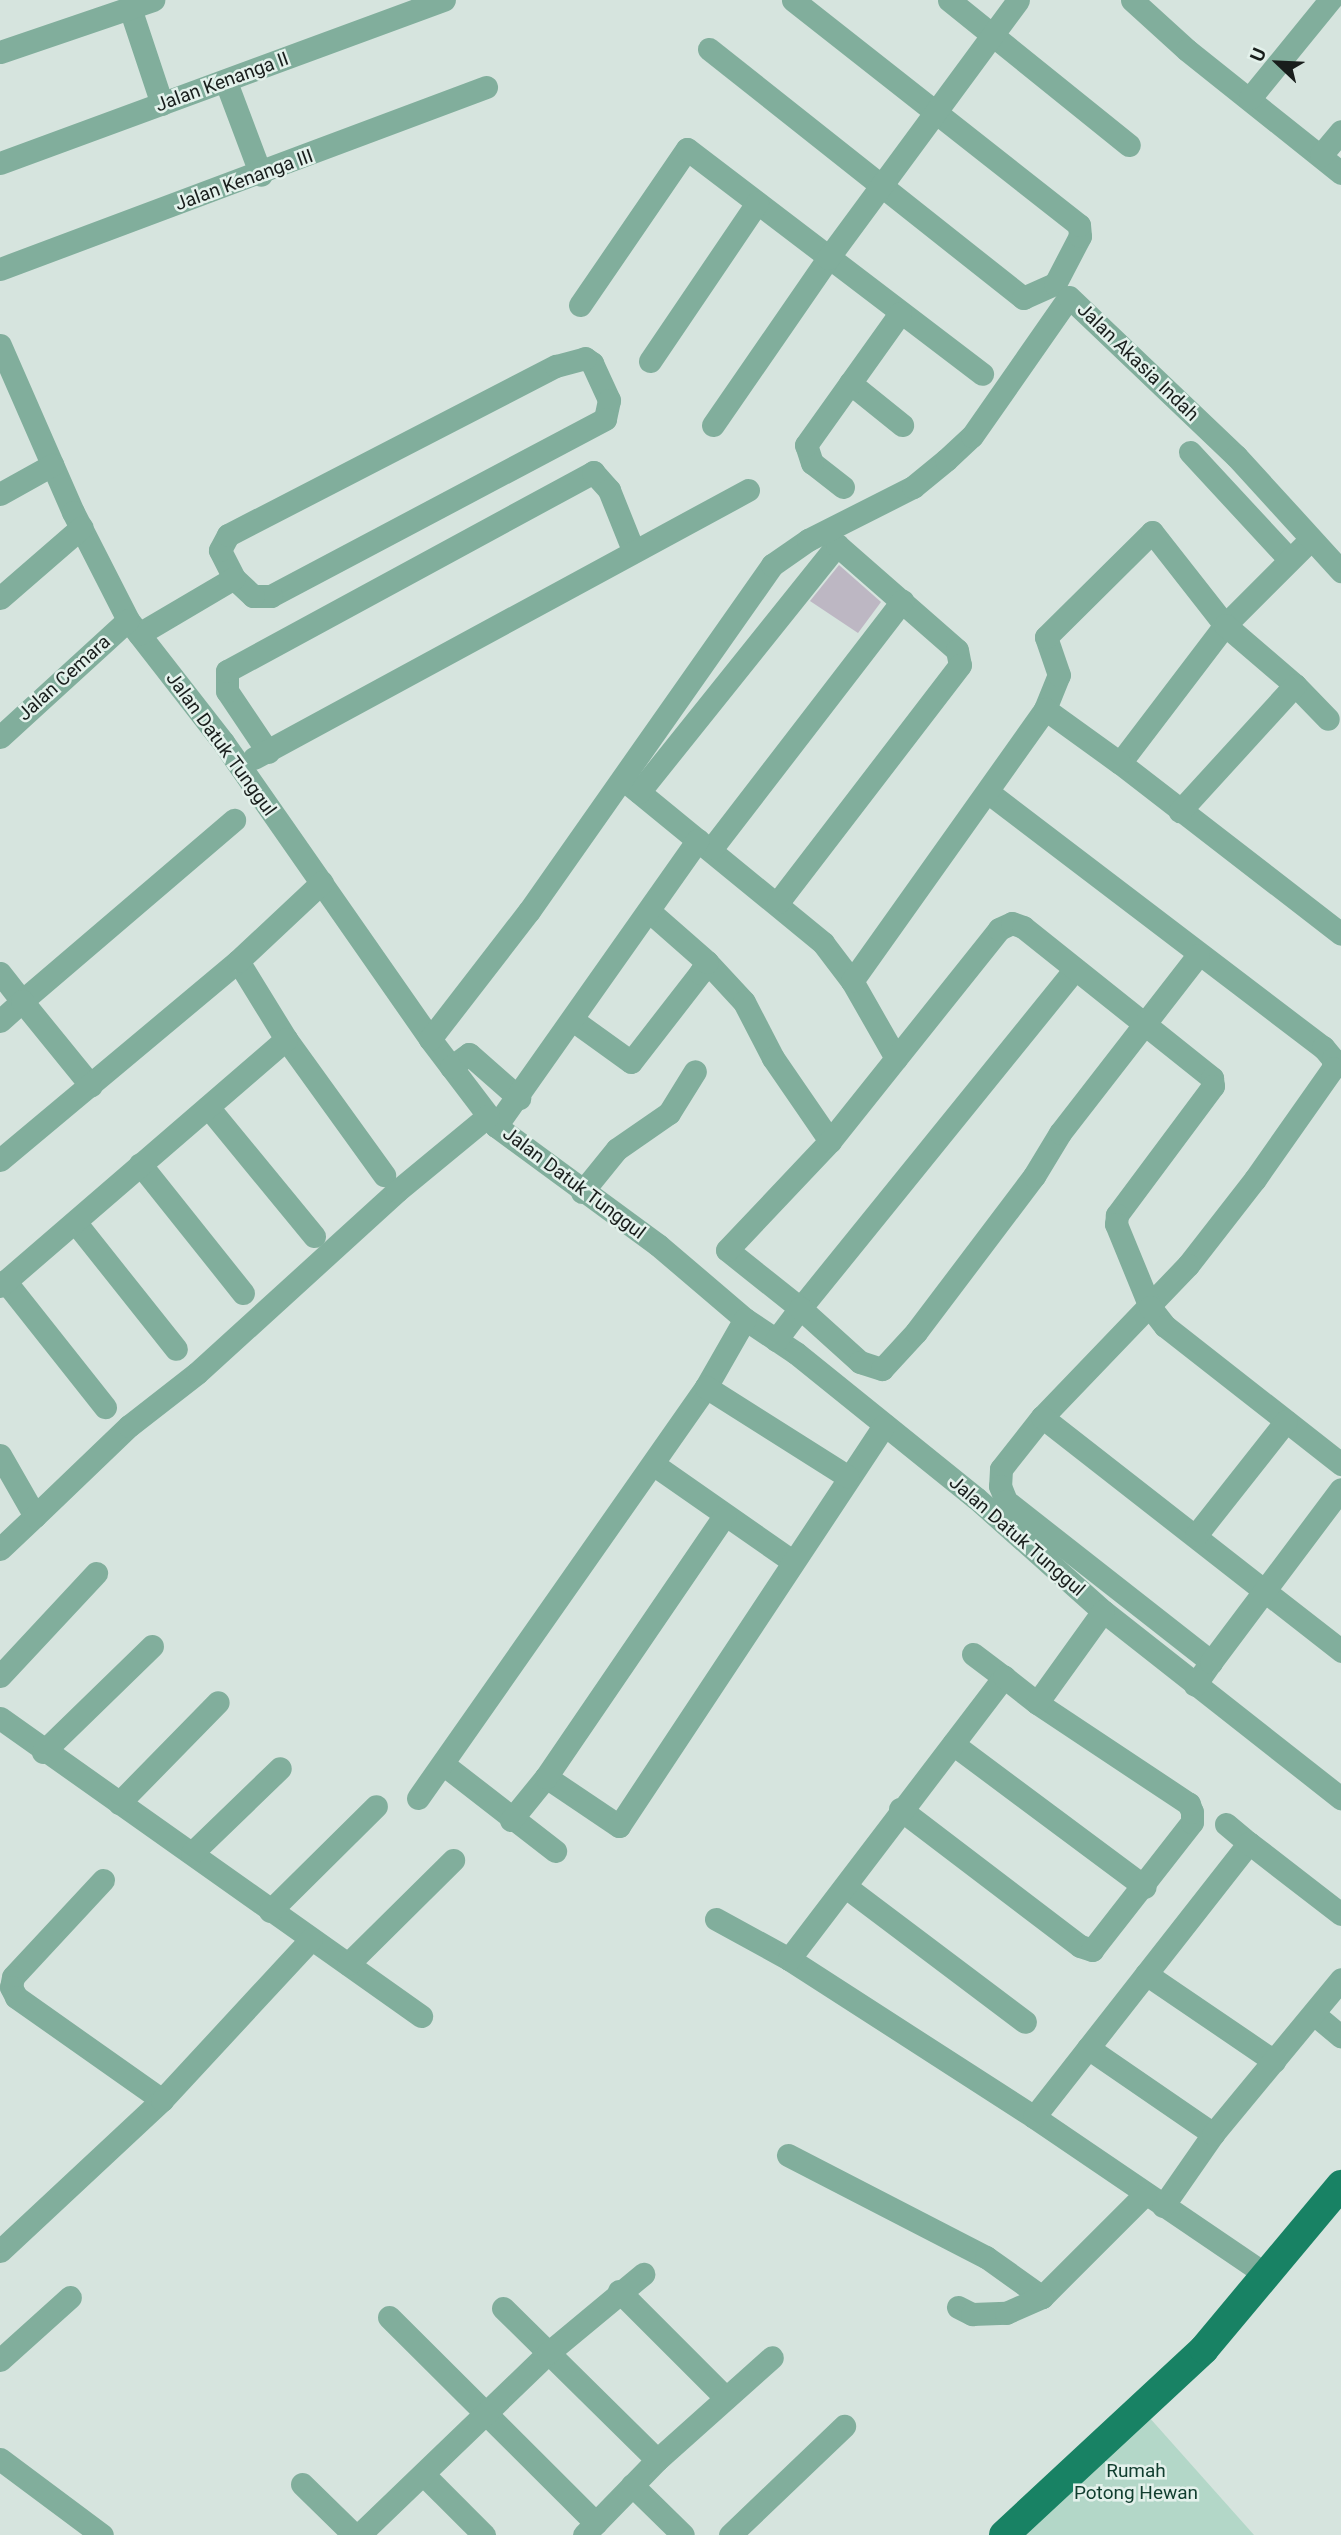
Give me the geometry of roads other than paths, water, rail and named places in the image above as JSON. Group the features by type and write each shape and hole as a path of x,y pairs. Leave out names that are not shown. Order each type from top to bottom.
{"main road":[{"path":"1004,2535 1204,2349 1268,2276 1341,2185"}],"street":[{"path":"0,52 153,0"},
{"name":"Jalan Kenanga II","path":"0,163 226,82 441,0"},
{"path":"709,49 1023,298 1062,291 1080,236 1079,225 938,111 793,0"},
{"path":"949,0 995,34 1129,145"},
{"path":"713,425 828,258 1018,0"},
{"path":"1132,0 1186,50 1250,97 1341,173"},
{"path":"1250,97 1330,0"},
{"path":"130,8 162,104"},
{"path":"226,82 261,175"},
{"name":"Jalan Kenanga III","path":"0,269 261,175 486,87"},
{"path":"1321,155 1341,131"},
{"path":"580,305 682,151 696,152 828,258 982,374"},
{"path":"650,361 757,202"},
{"name":"Jalan Akasia Indah","path":"430,1039 529,911 772,565 808,540 913,486 963,444 1062,291 1236,456 1341,571"},
{"path":"843,487 811,463 805,451 900,313"},
{"name":"Jalan Datuk Tunggul","path":"0,345 52,465 134,627 323,882 430,1039 492,1121 582,1192 658,1245 745,1320 776,1340 884,1425 976,1499 1103,1611 1341,1798"},
{"path":"580,359 592,363 609,400 605,419 271,596 253,596 234,578 220,550 228,535 556,366 580,359"},
{"path":"850,383 902,425"},
{"path":"1190,452 1288,558"},
{"path":"0,494 52,465"},
{"path":"268,752 227,691 227,671 593,472 610,490 633,550"},
{"path":"238,765 268,752 633,550 748,490"},
{"path":"0,598 82,527"},
{"path":"852,981 989,793 1045,709 1059,675 1046,637 1152,532 1225,625 1295,685 1328,719"},
{"path":"1120,763 1225,625 1288,558 1310,540"},
{"path":"639,792 837,545 957,650 958,672 778,902"},
{"name":"Jalan Cemara","path":"0,737 134,627 234,578"},
{"path":"0,1549 31,1506 197,1373 397,1191 519,1098 650,912 902,601"},
{"path":"1180,811 1295,685"},
{"path":"1045,709 1120,763 1341,934"},
{"path":"621,777 778,902 823,943 852,981 896,1058"},
{"path":"989,793 1198,955 1323,1047 1333,1059 1333,1068 1255,1179 1150,1307 1042,1417 1001,1469 999,1486 1006,1501 1211,1662"},
{"path":"0,1021 234,820"},
{"path":"0,1160 239,961 323,882"},
{"path":"650,912 707,962 744,1002 773,1058 830,1141"},
{"path":"1198,955 1147,1025 1060,1133 1034,1176 916,1332 882,1369 860,1362 800,1308 727,1250 830,1141 999,929 1012,923 1023,927 1147,1025 1212,1078 1213,1086 1117,1215 1116,1224 1150,1307 1165,1326 1341,1464"},
{"path":"239,961 286,1039 384,1175"},
{"path":"574,1021 631,1062 707,962"},
{"path":"776,1340 1075,969"},
{"path":"0,973 91,1086"},
{"path":"105,1407 2,1284 286,1039"},
{"path":"451,1066 469,1054 519,1098"},
{"path":"582,1192 617,1149 669,1113 695,1071"},
{"path":"208,1107 314,1236"},
{"path":"140,1164 243,1293"},
{"path":"75,1222 176,1349"},
{"path":"418,1798 706,1387 745,1320"},
{"path":"706,1387 847,1476"},
{"path":"1042,1417 1196,1535 1266,1594 1338,1643"},
{"path":"1196,1535 1286,1421"},
{"path":"546,1777 619,1826 847,1476 884,1425"},
{"path":"2,1463 31,1506"},
{"path":"653,1464 792,1561"},
{"path":"1195,1685 1266,1594 1341,1489"},
{"path":"511,1820 546,1777 725,1515"},
{"path":"0,1676 96,1573"},
{"path":"1037,1703 1103,1611"},
{"path":"43,1752 152,1646"},
{"path":"900,1809 1080,1946 1092,1950 1144,1887 1192,1822 1189,1804 1037,1703 974,1654"},
{"path":"789,1959 846,1887 900,1809 1004,1677"},
{"path":"120,1803 218,1702"},
{"path":"0,1718 43,1752 192,1853 421,2016"},
{"path":"953,1745 1144,1887"},
{"path":"443,1764 511,1820 555,1851"},
{"path":"192,1853 280,1768"},
{"path":"270,1911 376,1806"},
{"path":"1226,1824 1341,1914"},
{"path":"1034,2117 1249,1843"},
{"path":"348,1964 453,1860"},
{"path":"103,1880 13,1977 10,1987 16,1997 162,2100"},
{"path":"846,1887 1025,2022"},
{"path":"716,1919 789,1959 1034,2117 1268,2276"},
{"path":"5,2238 162,2100 311,1939"},
{"path":"1146,1974 1274,2061"},
{"path":"958,2307 972,2314 1006,2313 1042,2297 1154,2200 1213,2134 1341,1979"},
{"path":"1314,2014 1341,2036"},
{"path":"1088,2048 1213,2134"},
{"path":"788,2155 986,2257 1042,2297"},
{"path":"302,2484 357,2535 548,2353 619,2291 643,2274"},
{"path":"619,2291 726,2398"},
{"path":"0,2360 70,2297"},
{"path":"503,2308 657,2460"},
{"path":"389,2317 487,2414 590,2529 657,2460 772,2357"},
{"path":"730,2535 845,2427"},
{"path":"0,2459 102,2535"},
{"path":"424,2474 484,2535"},
{"path":"632,2485 683,2535"}],"park label":[{"name":"Rumah Potong Hewan","path":"1136,2482"}]}
